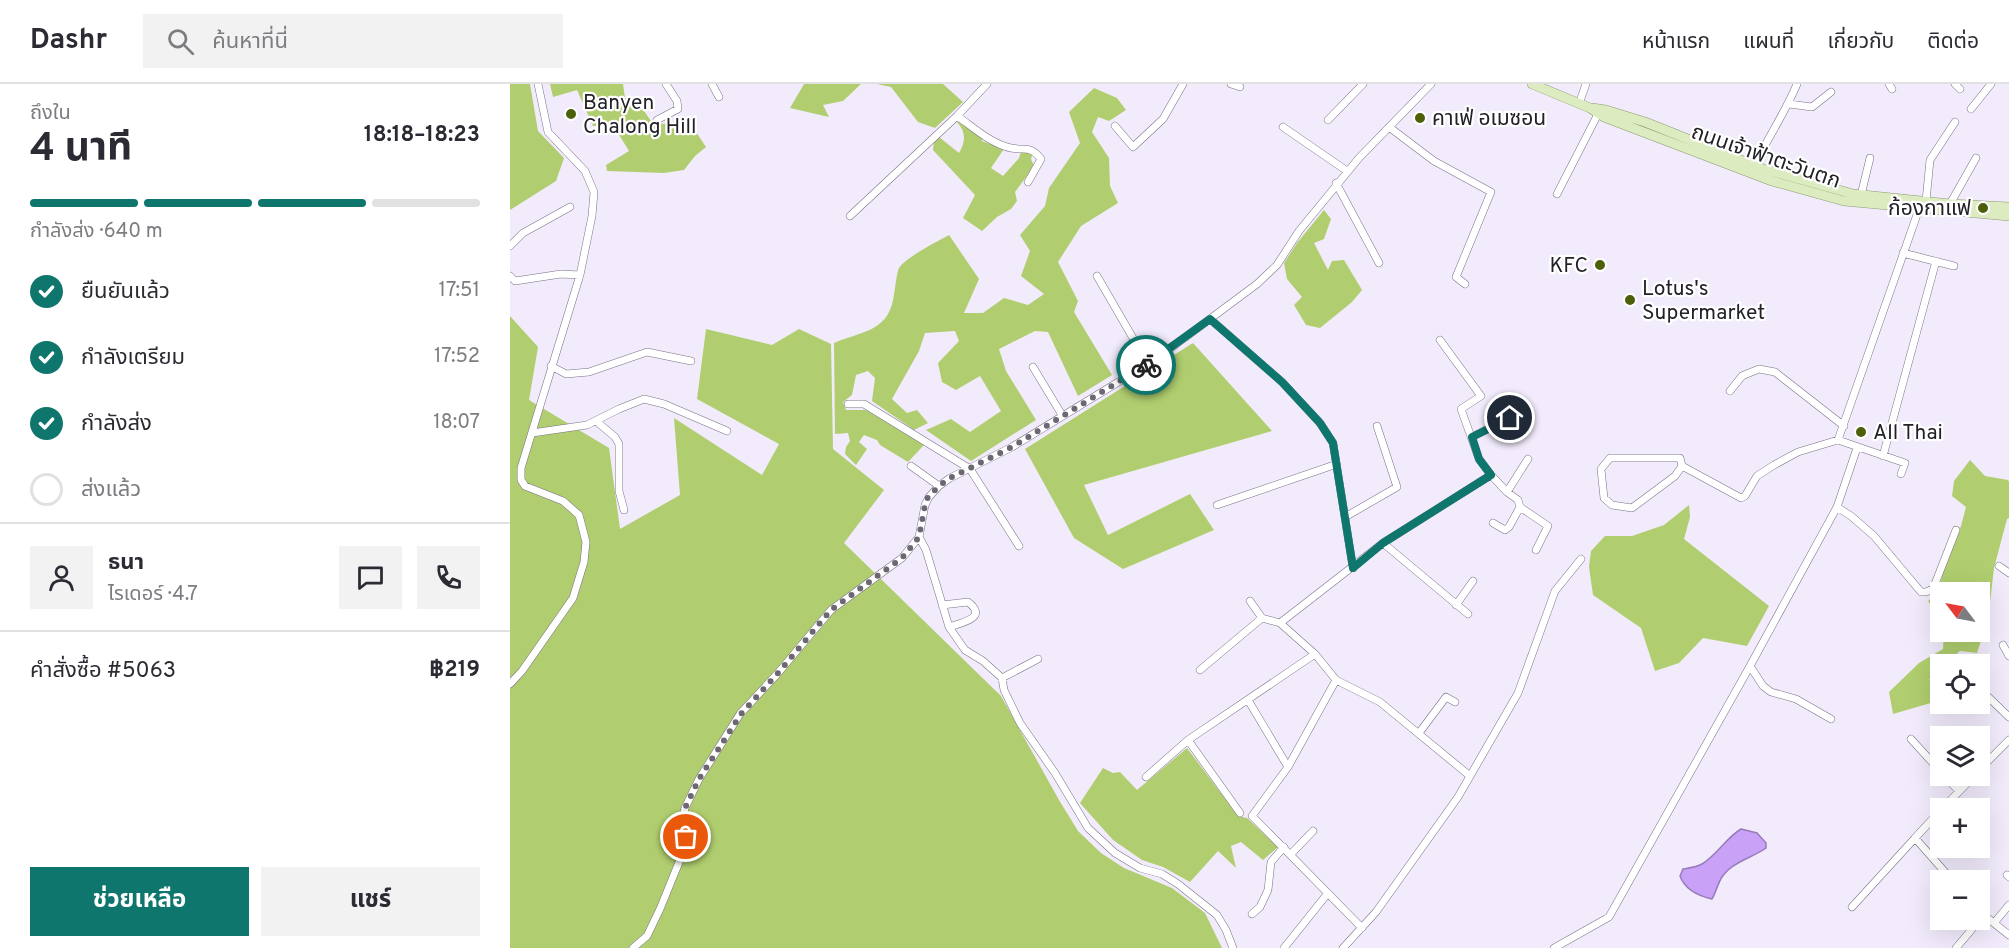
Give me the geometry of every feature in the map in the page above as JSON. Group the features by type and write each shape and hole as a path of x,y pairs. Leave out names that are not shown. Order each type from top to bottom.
{"main road":[{"name":"ถนนเจ้าฟ้าตะวันตก","path":"1532,84 1594,111 1772,181 1844,201 2009,216"},
{"name":"ถนนเจ้าฟ้าตะวันตก","path":"1594,111 1606,110 1646,122 1755,165 1853,194 1950,204 2009,207"}],"street":[{"path":"510,684 522,671 573,598 584,562 586,542 579,515 563,501 525,486 521,480 521,468 580,275 592,216 594,192 585,171 548,132 538,84"},
{"path":"657,120 678,109 677,101 666,84"},
{"path":"712,84 719,97"},
{"path":"850,216 957,116 987,84"},
{"path":"1115,126 1133,147 1163,119 1183,84"},
{"path":"1231,84 1240,87"},
{"path":"1328,120 1363,84"},
{"path":"633,948 646,936 660,909 684,850 686,837 682,821 685,808 699,779 741,714 831,610 902,558 919,537 928,497 950,478 1012,447 1148,364 1257,284 1278,265 1299,231 1336,183 1431,84"},
{"path":"1579,104 1586,84"},
{"path":"1755,165 1768,137 1789,104 1797,84"},
{"path":"1971,109 1991,84"},
{"path":"1789,104 1812,107 1831,92"},
{"path":"1557,194 1594,111"},
{"path":"957,116 998,143 1011,148 1026,148 1037,153 1041,159 1028,182"},
{"path":"1926,201 1930,160 1955,122"},
{"path":"1283,127 1347,171"},
{"path":"1389,127 1434,161 1491,192 1456,277 1465,284"},
{"path":"1861,195 1870,158"},
{"path":"1950,204 1976,158"},
{"path":"1336,183 1379,263"},
{"path":"510,246 523,234 570,207"},
{"path":"1838,440 1919,209"},
{"path":"1903,253 1954,266"},
{"path":"1882,456 1936,261"},
{"path":"510,276 515,281 561,274 580,275"},
{"path":"1097,276 1148,364"},
{"path":"1210,319 1282,382 1320,423 1333,443 1353,568"},
{"path":"1440,340 1481,396 1461,409 1479,459 1507,492 1518,500 1520,507 1548,526 1536,550"},
{"path":"551,366 566,374 589,372 647,352 691,362"},
{"path":"1033,367 1062,415"},
{"path":"1730,391 1742,376 1749,373 1759,369 1775,372 1844,426"},
{"path":"532,433 587,425 644,399 664,404 727,431"},
{"path":"848,404 864,404 970,469 1019,546"},
{"path":"1472,437 1510,418"},
{"path":"596,421 615,436 620,444 619,491 624,510"},
{"path":"1345,517 1397,487 1377,426"},
{"path":"1682,466 1674,476 1632,507 1612,505 1604,498 1601,469 1610,458 1680,458 1682,466 1741,498 1757,476 1774,465 1798,452 1838,440 1905,463 1901,474"},
{"path":"1554,948 1610,917 1837,507 1857,448"},
{"path":"1507,492 1528,459"},
{"path":"1217,505 1337,464"},
{"path":"911,466 939,486"},
{"path":"1280,623 1383,543 1491,475"},
{"path":"1493,523 1504,530 1509,527 1520,507"},
{"path":"1837,507 1874,536 1921,592 1933,589 1956,530"},
{"path":"919,537 926,549 949,627 965,650 983,661 1002,678 1004,690 1020,723 1055,773 1088,828 1114,853 1140,868 1162,874 1217,915 1227,930 1233,948"},
{"path":"1383,543 1468,614"},
{"path":"1343,948 1376,912 1458,797 1518,693 1555,591 1581,559"},
{"path":"1999,566 2009,573"},
{"path":"1456,605 1473,580"},
{"path":"1250,601 1262,618 1280,623 1315,654 1336,680 1380,702 1470,776"},
{"path":"942,605 968,602 975,611 971,620 949,627"},
{"path":"1200,670 1262,618"},
{"path":"2003,645 2009,656"},
{"path":"1146,777 1188,740 1315,654"},
{"path":"1002,678 1038,659"},
{"path":"1750,666 1763,686 1771,692 1796,699 1831,718"},
{"path":"1336,680 1288,767 1252,816 1362,928"},
{"path":"1419,733 1446,697 1455,702"},
{"path":"1990,699 2009,717"},
{"path":"1248,700 1288,767"},
{"path":"1188,740 1240,813"},
{"path":"1911,740 1930,760"},
{"path":"1990,758 2009,740"},
{"path":"1954,786 1959,791"},
{"path":"1952,798 1964,786"},
{"path":"1852,907 1930,822"},
{"path":"1291,854 1313,831"},
{"path":"1915,838 1943,870"},
{"path":"1252,915 1260,907 1268,890 1271,861 1284,847"},
{"path":"1284,948 1328,893"},
{"path":"1994,923 2009,905"},
{"path":"1990,920 2009,935"},
{"path":"1956,948 1970,930"}],"green space":[{"path":"510,84 530,84 538,131 564,158 556,181 510,210"},
{"path":"550,84 623,84 625,98 638,102 653,124 690,123 706,147 684,170 664,173 607,171 606,165 629,151 613,125 593,126 577,90 553,97"},
{"path":"804,84 861,84 843,101 823,105 829,117 790,108"},
{"path":"877,84 943,84 963,102 935,128 918,122 891,87"},
{"path":"1094,88 1117,98 1126,110 1109,121 1098,117 1092,132 1109,158 1110,186 1118,203 1081,226 1058,262 1078,301 1074,312 1112,375 1078,396 1048,332 1035,331 999,349 1006,371 1036,420 971,461 926,430 951,419 970,432 1001,411 980,376 956,390 942,382 938,363 959,341 955,331 925,333 919,351 892,399 907,413 917,410 928,423 914,430 872,401 875,378 868,371 856,375 852,395 843,402 846,410 866,410 924,445 908,462 880,445 877,440 864,435 859,442 867,449 856,465 845,454 850,441 848,433 835,434 834,343 871,329 885,319 890,311 897,275 902,264 949,235 979,279 964,313 983,313 1004,298 1028,305 1044,294 1021,276 1030,251 1020,235 1045,206 1049,188 1080,143 1069,112"},
{"path":"960,121 982,137 982,141 1004,149 991,168 1003,176 1019,158 1021,152 1033,153 1031,159 1034,166 1015,192 1017,201 1011,209 997,217 982,231 963,218 975,195 933,150 934,141 939,137 959,153 964,137 957,122"},
{"path":"1324,210 1331,219 1324,239 1314,243 1328,270 1332,261 1344,260 1362,290 1352,302 1320,328 1306,325 1294,305 1302,297 1287,279 1284,263"},
{"path":"510,316 538,347 529,400 609,448 620,529 680,495 674,418 762,475 779,444 697,399 706,329 772,345 799,329 831,344 833,449 884,490 844,543 1001,696 1078,831 1101,853 1124,868 1172,888 1205,913 1222,948 510,948"},
{"path":"1193,343 1272,431 1084,485 1108,535 1190,494 1214,530 1123,569 1074,538 1025,449"},
{"path":"1970,460 1985,476 2009,482 2009,518 1994,568 1990,602 1990,582 1940,582 1966,507 1952,496 1954,481"},
{"path":"1689,505 1690,517 1684,539 1769,606 1747,646 1703,638 1679,663 1655,671 1641,628 1593,595 1589,567 1591,551 1605,536 1632,536 1664,525"},
{"path":"1943,642 1981,642 1977,653 1960,651 1956,654 1934,654 1943,649"},
{"path":"1930,657 1930,703 1893,714 1889,692 1919,663"},
{"path":"1187,748 1238,816 1247,818 1278,847 1263,860 1241,842 1231,846 1236,868 1218,851 1190,882 1163,867 1142,860 1113,840 1080,803 1103,768 1113,773 1120,772 1137,790"}],"shaded area":[{"path":"1741,829 1757,833 1766,843 1766,848 1726,872 1712,899 1689,889 1680,876 1683,869 1702,864"}],"way so far":[{"path":"686,837 682,821 685,808 699,779 741,714 831,610 902,558 919,537 921,519 928,497 950,478 1012,447 1146,365"}],"place":[{"name":"Banyen Chalong Hill","path":"571,114"},
{"name":"คาเฟ่ อเมซอน","path":"1420,118"},
{"name":"ก้องกาแฟ","path":"1983,208"},
{"name":"KFC","path":"1600,265"},
{"name":"Lotus's Supermarket","path":"1630,300"},
{"name":"All Thai","path":"1861,432"}],"route":[{"path":"1146,365 1210,319 1282,382 1320,423 1333,443 1353,568 1383,543 1491,475 1479,459 1472,437 1510,418"}]}
